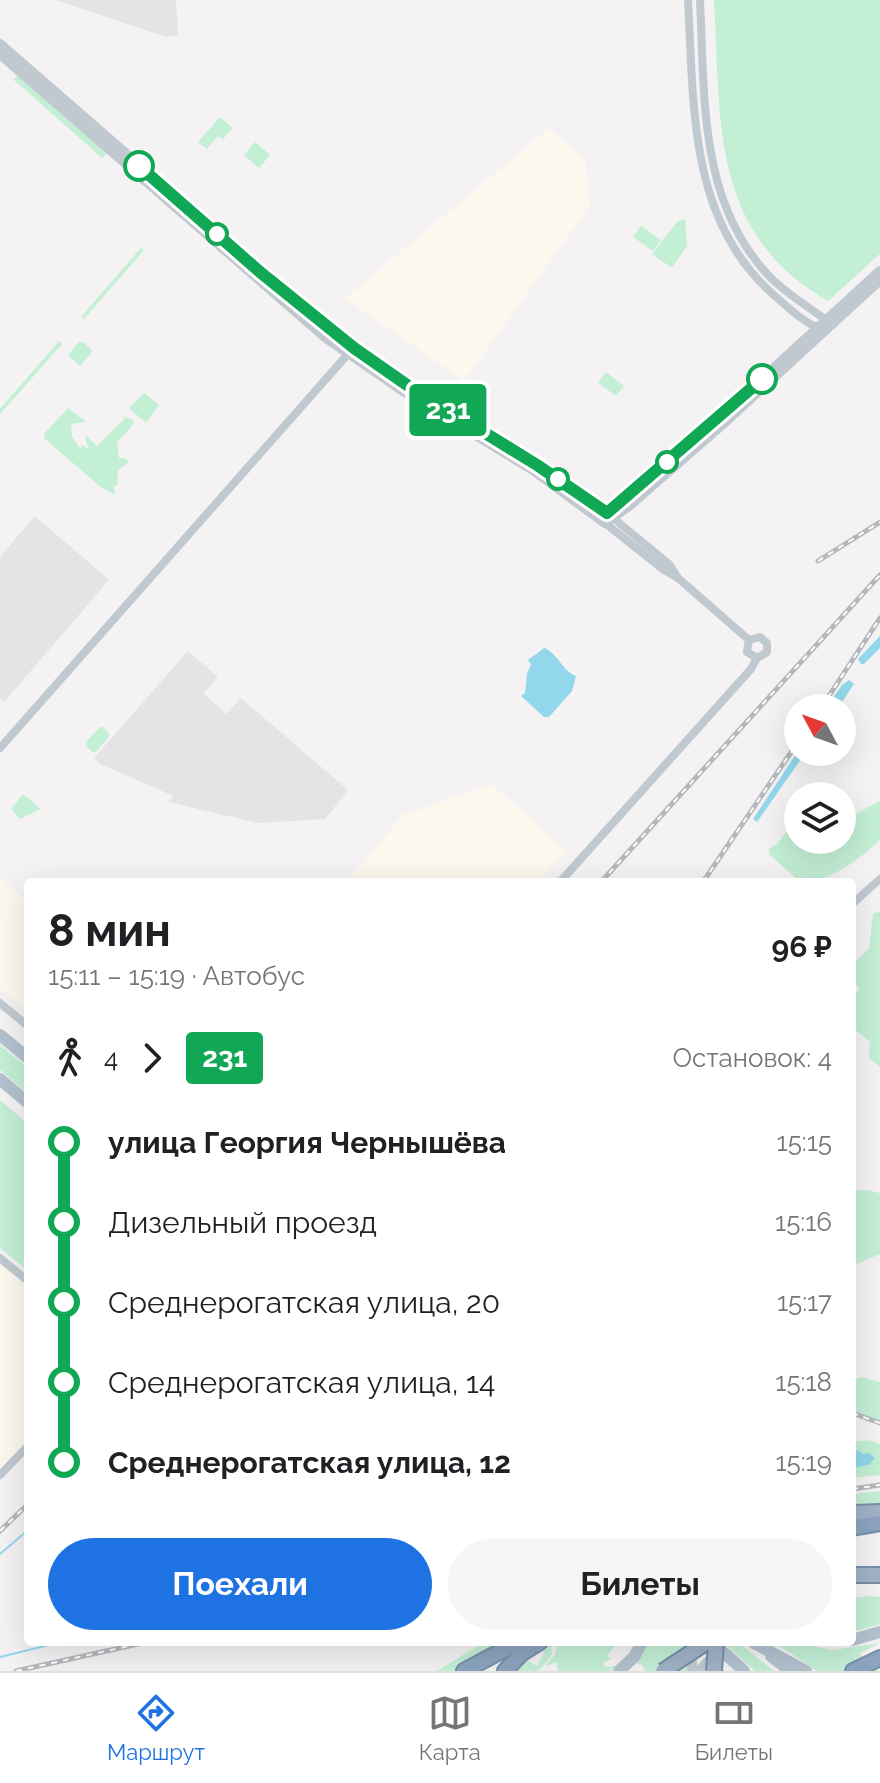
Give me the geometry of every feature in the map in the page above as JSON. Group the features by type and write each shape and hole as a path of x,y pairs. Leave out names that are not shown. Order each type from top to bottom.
{"highway":[{"path":"856,1513 880,1512"},
{"path":"856,1527 880,1523"},
{"path":"856,1535 880,1532"},
{"path":"856,1575 880,1575"},
{"path":"464,1671 510,1646"},
{"path":"505,1671 534,1646"},
{"path":"663,1671 701,1646"},
{"path":"853,1671 880,1658"}],"main road":[{"path":"0,1035 24,1055"},
{"path":"0,1079 24,1100"},
{"path":"856,1639 880,1632"},
{"path":"619,1671 634,1657 640,1646"},
{"path":"759,1646 790,1671"},
{"path":"761,1646 806,1671"},
{"path":"719,1657 744,1671"}],"street":[{"path":"688,0 698,150 704,182 715,212 734,247 757,278 822,326"},
{"path":"700,0 707,132 721,198 738,234 761,268 822,326"},
{"path":"0,44 320,322 395,377 531,461 609,518 669,564 678,578 749,640"},
{"path":"0,54 348,354 609,518"},
{"path":"609,518 880,271"},
{"path":"822,326 880,280"},
{"path":"0,748 348,354"},
{"path":"564,878 751,669 757,658 767,652 767,643 760,637 749,640"},
{"path":"749,640 747,652 757,658"},
{"path":"856,900 880,879"},
{"path":"0,1003 24,1023"},
{"path":"0,1258 24,1278"},
{"path":"0,1475 24,1450"},
{"path":"699,1671 719,1657"}],"shaded area":[{"path":"56,0 176,0 178,35 166,37"},
{"path":"549,128 585,161 590,206 464,381 345,298"},
{"path":"35,516 109,580 4,702 0,698 0,557"},
{"path":"188,651 218,677 203,693 226,714 241,698 348,790 325,819 257,823 169,802 173,796 100,764 94,758"},
{"path":"492,784 566,851 542,878 349,878 403,815"},
{"path":"0,878 24,898 24,1008 0,989"},
{"path":"0,1264 24,1284 24,1445 0,1470"}],"green space":[{"path":"714,0 880,0 880,254 828,301 789,273 761,242 741,207 729,170 722,130"},
{"path":"18,76 106,155 102,158 13,79"},
{"path":"220,117 233,128 223,139 218,136 207,149 198,142"},
{"path":"255,142 270,155 259,168 244,155"},
{"path":"685,219 687,246 672,268 652,254 678,221"},
{"path":"641,226 661,240 653,251 633,237"},
{"path":"141,248 144,250 84,319 81,317"},
{"path":"59,341 62,344 0,414 0,409"},
{"path":"79,342 93,351 80,366 68,355"},
{"path":"606,372 624,386 616,396 598,383"},
{"path":"144,393 159,405 146,423 129,408"},
{"path":"68,408 86,422 71,424 72,437 80,448 83,445 88,449 85,435 97,446 126,417 134,421 117,442 119,458 129,462 118,470 115,495 102,488 44,438"},
{"path":"100,727 110,735 96,752 92,752 86,742"},
{"path":"23,794 41,809 20,819 11,809"},
{"path":"880,801 880,840 833,874 822,878 796,878 769,854 769,848 784,835 784,854 856,854 856,814"},
{"path":"880,911 880,1067 869,1058 870,1042 856,1030 856,994 860,989 856,984 856,961 869,948 873,914"},
{"path":"0,1045 24,1065 24,1091 0,1070"},
{"path":"0,1100 24,1121 24,1268 0,1248"},
{"path":"856,1191 880,1193 880,1254 856,1264"},
{"path":"861,1377 880,1382 880,1420 856,1412 856,1379"},
{"path":"868,1440 880,1444 880,1475 856,1478 856,1467 869,1465 856,1450 856,1442"},
{"path":"880,1491 880,1503 856,1504 856,1494"},
{"path":"880,1597 880,1624 856,1631 856,1598"},
{"path":"880,1643 859,1654 879,1671 817,1671 780,1646 832,1650"},
{"path":"478,1646 498,1646 456,1671 437,1671"},
{"path":"542,1646 551,1646 552,1655 538,1671 508,1671 523,1658 537,1666 544,1653"},
{"path":"556,1646 615,1646 607,1656 611,1659 603,1663 604,1667 617,1666 609,1671 558,1671 557,1662 545,1666 556,1653"},
{"path":"646,1646 690,1646 690,1671 645,1671 642,1665 636,1663"},
{"path":"727,1646 743,1646 774,1671 755,1671"}],"water":[{"path":"880,636 880,648 861,664 858,659"},
{"path":"544,648 576,676 572,691 549,717 544,717 521,696 525,693 531,664 528,660"},
{"path":"849,680 854,684 847,694 836,694"},
{"path":"788,766 796,766 757,822 753,819"},
{"path":"856,1450 875,1458 869,1465 856,1467"}],"waterway":[{"path":"0,1554 24,1533"},
{"path":"0,1657 45,1646"}],"railway":[{"path":"818,561 880,522"},
{"path":"605,878 880,575"},
{"path":"830,694 880,618"},
{"path":"706,878 784,763"},
{"path":"856,1414 880,1423"},
{"path":"856,1488 880,1485"},
{"path":"0,1531 24,1508"},
{"path":"16,1671 129,1646"}],"bus line":[{"name":"231","path":"139,166 260,272 354,348 607,513 762,379"}]}
